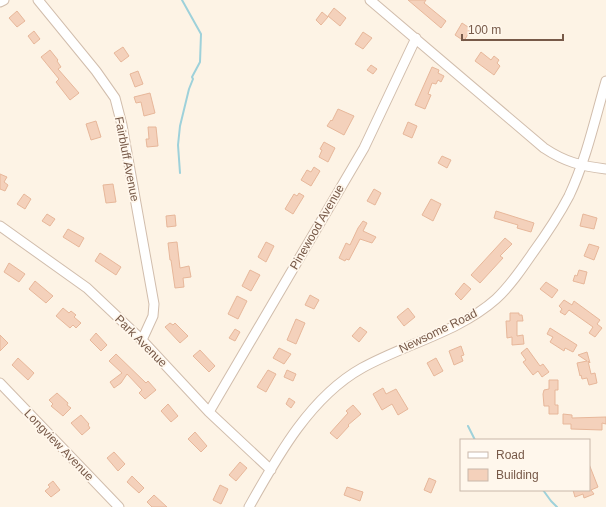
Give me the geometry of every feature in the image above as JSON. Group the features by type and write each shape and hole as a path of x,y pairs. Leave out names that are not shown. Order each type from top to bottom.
{"street":[{"path":"0,2 4,0"},
{"name":"Fairbluff Avenue","path":"38,0 96,71 115,98 122,125 154,304 154,316 142,340"},
{"path":"370,0 544,148 557,157 581,166 606,169"},
{"name":"Pinewood Avenue","path":"210,412 364,148 416,38"},
{"name":"Newsome Road","path":"249,507 270,470 301,424 316,405 337,385 362,368 466,319 486,306 503,292 512,282 558,216 569,194 581,166 606,81"},
{"name":"Park Avenue","path":"0,226 87,288 142,340 210,412 270,470"},
{"name":"Longview Avenue","path":"0,383 119,507"}],"building":[{"path":"408,0 426,0 424,3 446,21 441,28"},
{"path":"334,8 346,18 340,26 328,16"},
{"path":"17,11 25,21 17,27 9,18"},
{"path":"322,12 328,17 321,25 316,20"},
{"path":"462,23 471,29 464,41 455,35"},
{"path":"34,31 40,39 34,44 28,36"},
{"path":"363,32 372,38 363,49 355,44"},
{"path":"123,47 129,56 121,62 114,53"},
{"path":"50,50 58,60 57,61 61,67 58,69 79,93 70,100 56,82 59,79 41,57"},
{"path":"481,52 491,60 494,56 499,60 497,63 500,66 494,75 475,61"},
{"path":"371,65 377,69 373,74 367,70"},
{"path":"432,67 439,70 438,73 444,76 441,82 438,80 436,84 432,83 428,94 431,95 425,109 415,105"},
{"path":"138,71 143,84 135,87 130,74"},
{"path":"150,93 155,113 144,116 141,102 136,103 134,97"},
{"path":"338,109 354,116 344,135 327,126 331,120 332,121"},
{"path":"96,121 101,137 91,140 86,124"},
{"path":"408,122 417,126 412,138 403,134"},
{"path":"148,127 156,127 158,146 147,147 146,139 149,139"},
{"path":"324,142 335,148 328,162 319,157 322,150 320,149"},
{"path":"442,156 451,160 447,168 438,163"},
{"path":"314,167 320,171 311,186 301,180 307,170 311,172"},
{"path":"0,174 7,177 4,182 8,185 5,191 0,189"},
{"path":"113,184 116,202 106,203 103,185"},
{"path":"374,189 381,193 375,205 367,201"},
{"path":"299,193 304,196 293,214 285,209 294,194 297,196"},
{"path":"24,194 31,199 25,209 17,204"},
{"path":"431,199 441,204 433,221 422,215"},
{"path":"496,211 534,223 531,232 517,228 518,225 494,218"},
{"path":"47,214 55,219 50,226 42,221"},
{"path":"583,214 597,218 594,229 580,226"},
{"path":"175,215 176,226 167,227 166,216"},
{"path":"363,221 367,223 363,231 376,237 372,243 360,239 349,260 346,259 345,261 339,258 346,243 350,245"},
{"path":"68,229 84,238 79,247 63,237"},
{"path":"505,238 512,244 500,256 503,258 480,283 471,275"},
{"path":"177,242 180,268 189,266 191,277 183,278 184,287 175,288 168,243"},
{"path":"266,242 274,246 266,262 258,257"},
{"path":"589,244 599,247 594,260 584,256"},
{"path":"100,253 121,267 116,275 95,261"},
{"path":"9,263 25,274 19,282 4,272"},
{"path":"250,270 260,275 251,291 242,286"},
{"path":"579,270 587,272 584,284 573,281"},
{"path":"35,281 53,296 46,303 29,289"},
{"path":"546,282 558,290 552,298 540,289"},
{"path":"464,283 471,289 461,300 455,294"},
{"path":"310,295 319,300 314,309 305,305"},
{"path":"237,296 247,301 238,319 228,314"},
{"path":"564,300 572,305 574,301 600,320 597,324 602,328 595,337 589,333 593,327 569,310 565,315 560,312 562,309 559,306"},
{"path":"63,308 69,313 71,311 76,315 74,317 81,323 76,328 73,325 70,328 56,316"},
{"path":"408,308 415,317 404,326 397,317"},
{"path":"510,313 519,313 519,315 522,315 523,321 517,321 517,336 523,335 524,344 512,345 512,337 507,338 506,321 510,321"},
{"path":"296,319 305,323 296,344 287,340"},
{"path":"170,323 173,325 175,323 188,336 180,343 165,327"},
{"path":"360,327 367,332 359,342 352,336"},
{"path":"550,328 577,345 573,352 565,348 564,351 550,342 553,337 547,334"},
{"path":"235,329 240,332 235,341 229,338"},
{"path":"96,333 107,345 101,351 90,340"},
{"path":"0,335 8,343 0,351"},
{"path":"461,346 464,355 461,356 463,361 454,365 449,351"},
{"path":"279,348 291,354 284,364 273,358"},
{"path":"527,348 540,366 543,364 549,372 542,377 538,371 533,375 523,362 526,360 521,353"},
{"path":"200,350 215,366 209,372 193,356"},
{"path":"587,352 591,374 595,373 597,383 589,385 587,378 582,379 581,375 580,376 577,363 587,361 578,355"},
{"path":"116,354 146,383 148,381 156,390 145,399 139,393 142,390 127,374 121,383 114,388 110,382 122,373 109,361"},
{"path":"18,358 34,373 28,380 12,365"},
{"path":"436,358 443,371 434,376 427,363"},
{"path":"268,370 276,374 266,392 257,387"},
{"path":"287,370 296,374 293,381 284,377"},
{"path":"549,380 558,380 558,390 555,390 555,405 558,405 558,414 549,414 549,406 544,406 543,394 544,390 549,389"},
{"path":"383,388 386,394 396,389 408,409 398,415 392,404 382,410 373,394"},
{"path":"57,393 68,403 67,405 71,408 63,416 51,406 53,404 49,400"},
{"path":"289,398 295,402 291,408 286,404"},
{"path":"168,404 178,416 171,422 161,411"},
{"path":"353,405 361,414 348,425 349,426 337,439 330,433 348,413 346,411"},
{"path":"563,414 572,415 572,418 606,417 606,424 602,423 602,430 571,429 571,424 563,424"},
{"path":"81,415 89,424 88,425 90,428 82,435 71,423"},
{"path":"195,432 207,446 201,452 188,439"},
{"path":"114,452 125,464 118,471 107,458"},
{"path":"240,462 247,468 236,481 229,475"},
{"path":"590,467 598,487 591,490 594,494 584,498 583,494 575,497 573,491 590,491"},
{"path":"132,476 144,488 139,493 127,482"},
{"path":"429,478 436,481 431,493 424,490"},
{"path":"53,481 60,490 51,497 45,491 50,487 48,485"},
{"path":"220,485 228,489 221,504 213,500"},
{"path":"347,487 363,492 360,501 344,495"},
{"path":"154,495 167,507 152,507 147,502"}],"waterway":[{"path":"180,173 178,145 180,126 193,79 192,77 200,62 201,34 182,0"},
{"path":"468,426 474,439"},
{"path":"544,491 557,507"}]}
